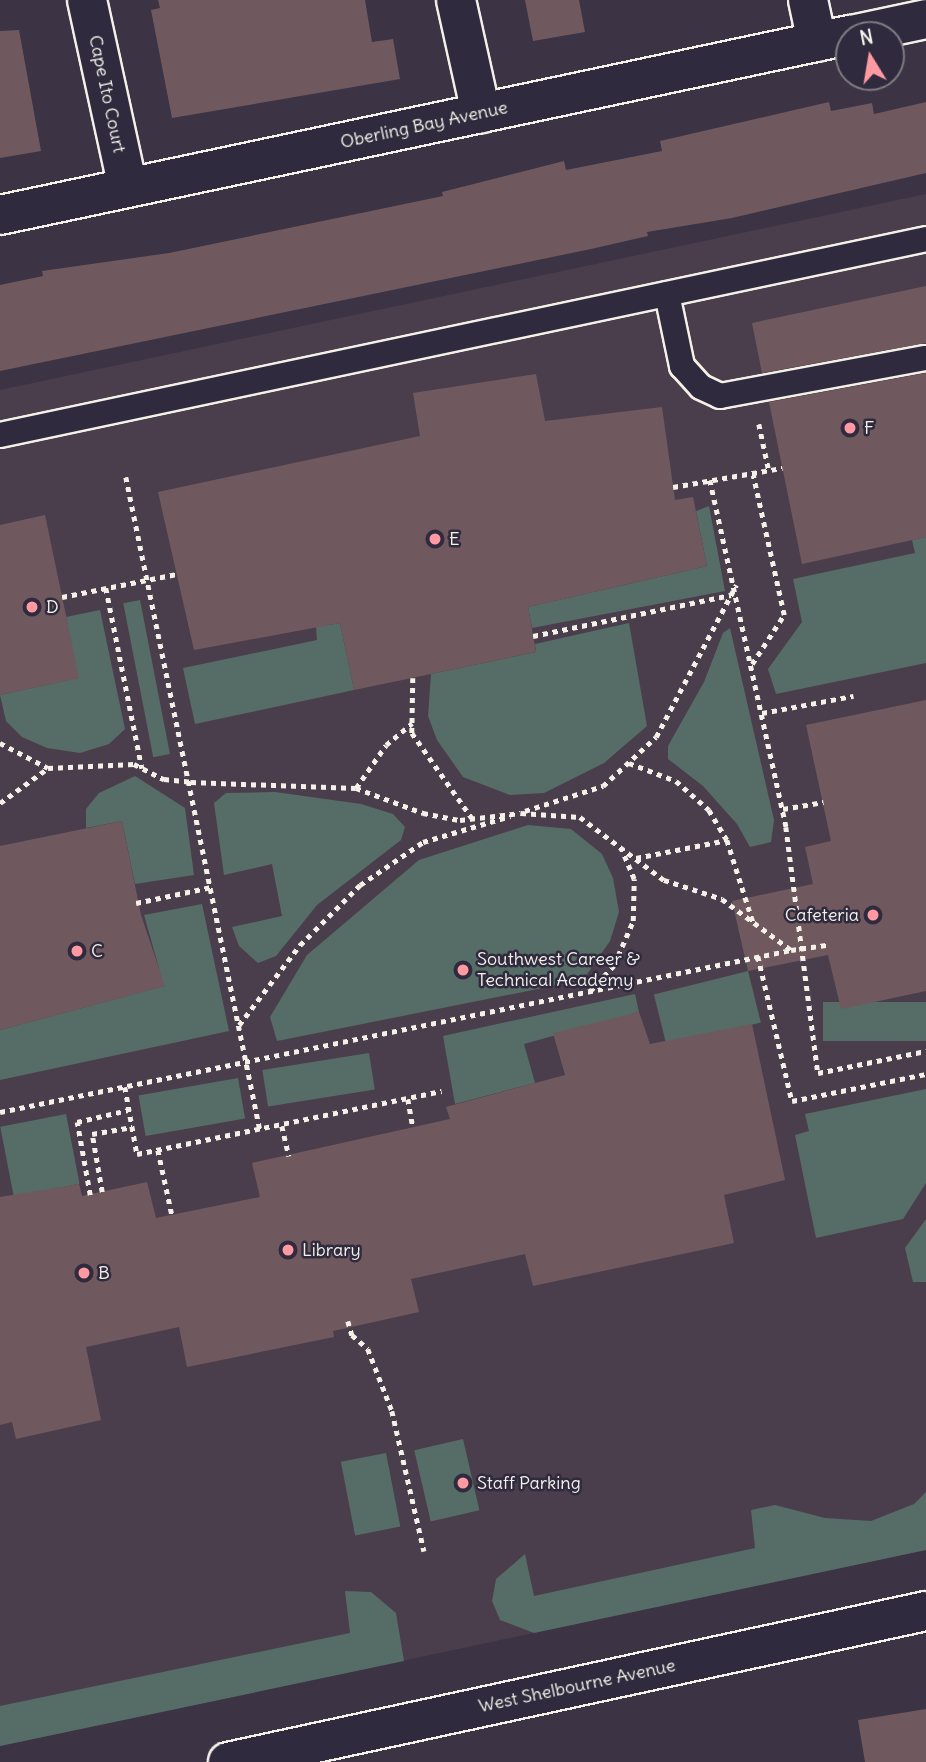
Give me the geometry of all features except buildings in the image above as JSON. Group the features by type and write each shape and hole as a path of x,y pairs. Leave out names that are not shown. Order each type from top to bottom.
{"street":[{"name":"Cape Ito Court","path":"87,0 128,188"},
{"path":"456,0 481,113"},
{"path":"808,0 835,33"},
{"name":"Oberling Bay Avenue","path":"905,24 926,19"},
{"name":"Oberling Bay Avenue","path":"0,215 835,39"},
{"name":"West Shelbourne Avenue","path":"228,1762 926,1611"}],"lane":[{"path":"0,435 926,239"},
{"path":"667,294 682,366 701,387 720,396 926,358"}],"path":[{"path":"758,419 769,471"},
{"path":"673,487 782,468"},
{"path":"752,664 785,615 753,475"},
{"path":"126,477 191,782 260,1130"},
{"path":"710,480 736,585 783,809 799,952 814,1018 818,1073 926,1051"},
{"path":"62,597 177,574"},
{"path":"239,1025 300,945 360,884 424,842 603,786 629,763 656,737 736,585"},
{"path":"106,589 142,768"},
{"path":"533,636 731,595"},
{"path":"413,678 412,733 472,818"},
{"path":"762,713 853,696"},
{"path":"356,788 386,745 412,723"},
{"path":"0,743 48,768 134,764 164,779 191,782 356,788 423,813 472,818 521,813 580,817 664,880 722,899 790,950"},
{"path":"629,763 676,781 709,810 727,840 753,922"},
{"path":"0,803 48,768"},
{"path":"783,809 823,802"},
{"path":"635,858 727,840"},
{"path":"590,991 614,965 633,921 634,879 620,848"},
{"path":"136,903 211,887"},
{"path":"0,1112 758,956 790,950 799,952 828,945"},
{"path":"758,956 793,1101 926,1074"},
{"path":"125,1087 137,1154 442,1091"},
{"path":"408,1099 414,1127"},
{"path":"90,1195 77,1122 128,1110"},
{"path":"282,1126 289,1156"},
{"path":"102,1192 92,1134 132,1127"},
{"path":"158,1150 172,1215"},
{"path":"348,1321 352,1335 368,1349 392,1411 424,1551"}],"shaded area":[{"name":"Southwest Career & Technical Academy","path":"926,194 926,1550 0,1746 0,390"}],"green space":[{"path":"709,506 725,591 532,628 528,607 707,566 696,511"},
{"path":"926,537 926,663 776,694 768,669 802,622 793,579 915,553 912,540"},
{"path":"140,600 170,754 153,757 123,603"},
{"path":"100,610 125,729 109,744 80,753 47,748 22,737 6,721 0,695 78,678 66,617"},
{"path":"340,623 354,690 195,724 183,668 317,640 316,627"},
{"path":"629,623 647,726 604,763 544,793 510,795 463,777 437,740 428,716 431,674 536,652 535,644"},
{"path":"730,628 774,820 771,842 750,847 737,824 703,786 668,759 668,746 704,682 723,633"},
{"path":"135,776 185,808 194,875 135,884 122,821 86,828 86,809 99,793"},
{"path":"275,792 361,804 393,814 405,827 401,840 317,905 276,956 258,963 239,946 232,927 282,916 272,864 224,875 214,803 226,793"},
{"path":"528,825 571,829 602,854 613,878 619,912 610,941 583,980 277,1041 270,1017 307,955 419,860"},
{"path":"202,904 229,1031 0,1080 0,1030 164,986 144,915"},
{"path":"748,971 761,1022 667,1046 654,994"},
{"path":"635,994 639,1012 524,1044 535,1083 455,1104 443,1036"},
{"path":"823,1002 926,1002 926,1041 823,1041"},
{"path":"369,1053 375,1090 268,1106 262,1070"},
{"path":"238,1078 245,1118 146,1136 139,1096"},
{"path":"926,1089 926,1183 903,1219 816,1238 795,1135 809,1131 805,1114"},
{"path":"66,1114 80,1184 14,1196 0,1127"},
{"path":"926,1219 926,1282 913,1282 905,1248"},
{"path":"463,1439 479,1510 431,1521 414,1450"},
{"path":"386,1453 400,1527 355,1535 341,1462"},
{"path":"926,1492 926,1550 534,1633 500,1620 492,1601 496,1579 525,1554 534,1596 755,1548 751,1510 775,1505 825,1518 871,1521 914,1504"},
{"path":"345,1591 371,1592 396,1613 404,1661 0,1746 0,1706 350,1633"}],"place":[{"name":"F","path":"850,428"},
{"name":"E","path":"435,539"},
{"name":"D","path":"32,607"},
{"name":"Cafeteria","path":"873,915"},
{"name":"C","path":"77,951"},
{"name":"Southwest Career & Technical Academy","path":"463,970"},
{"name":"Library","path":"288,1250"},
{"name":"B","path":"84,1273"},
{"name":"Staff Parking","path":"463,1483"}]}
